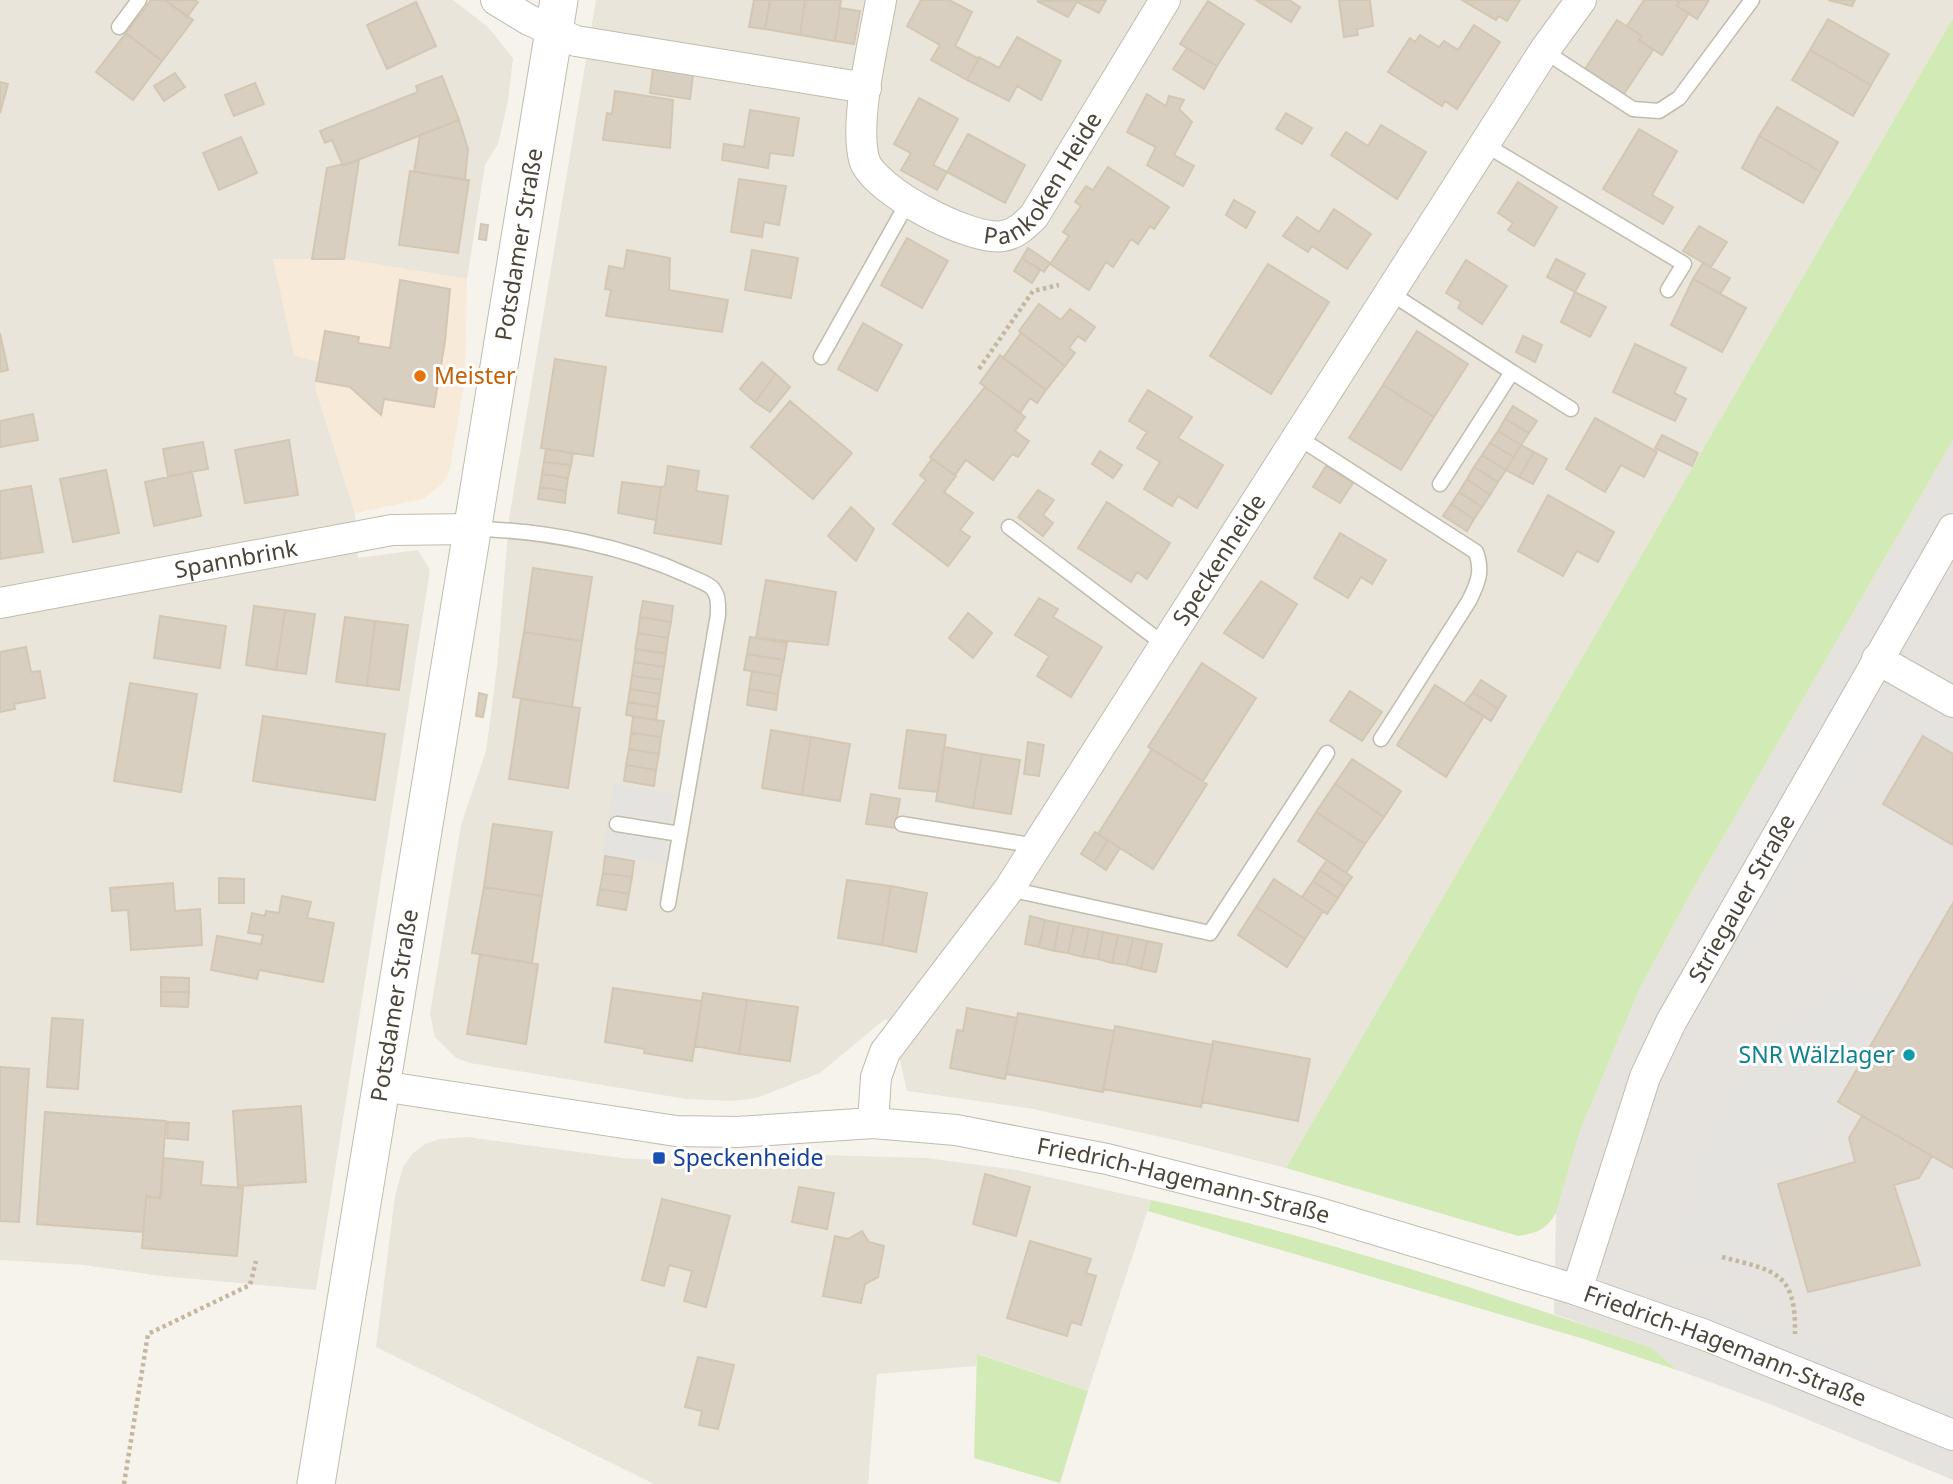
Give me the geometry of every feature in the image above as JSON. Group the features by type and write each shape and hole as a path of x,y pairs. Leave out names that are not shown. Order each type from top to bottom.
{"street":[{"path":"496,0 556,16 576,41 866,88"},
{"name":"Pankoken Heide","path":"881,0 866,88 862,145 868,170 879,183 970,233 1004,236 1021,229 1049,194 1165,0"},
{"name":"Speckenheide","path":"873,1123 876,1077 885,1052 1009,889 1296,436 1544,51 1581,0"},
{"name":"Potsdamer Straße","path":"316,1484 556,16"},
{"name":"Striegauer Straße","path":"1577,1290 1637,1102 1671,1022 1953,528"},
{"name":"Spannbrink","path":"0,603 391,530 471,529"},
{"path":"1877,659 1953,702"},
{"name":"Friedrich-Hagemann-Straße","path":"382,1086 676,1131 737,1132 873,1123 956,1130 1107,1159 1341,1219 1577,1290 1705,1335 1953,1435"}],"lane":[{"path":"119,27 139,0"},
{"path":"1544,51 1633,109 1660,111 1679,98 1752,0"},
{"path":"1484,144 1684,264 1668,290"},
{"path":"821,357 909,200"},
{"path":"1389,292 1571,409"},
{"path":"1440,484 1512,372"},
{"path":"1296,436 1476,552 1481,566 1478,583 1469,601 1381,739"},
{"path":"1009,527 1164,645"},
{"path":"471,529 513,531 612,549 668,566 711,586 718,597 718,615 668,904"},
{"path":"1009,889 1210,933 1327,753"},
{"path":"617,824 680,834"},
{"path":"902,824 1037,846"}],"path":[{"path":"979,369 1033,291 1059,285"},
{"path":"1722,1257 1773,1270 1787,1282 1795,1307 1795,1334"},
{"path":"124,1484 148,1334 250,1285 256,1261"}],"shaded area":[{"path":"0,0 453,0 488,27 513,58 508,101 498,144 485,165 467,279 344,259 274,259 320,362 315,387 355,513 358,558 418,550 430,570 316,1290 161,1276 84,1265 0,1260"},
{"path":"596,0 1953,0 1953,18 1286,1168 1033,1109 907,1091 892,1025 885,1019 820,1073 756,1098 734,1101 686,1099 470,1063 456,1058 435,1037 430,1014 461,825 486,751 497,667 509,519"},
{"path":"273,259 344,259 467,279 465,379 450,469 442,484 423,499 355,513 315,387 320,362 294,356"},
{"path":"1953,440 1953,1480 1770,1404 1677,1370 1652,1348 1554,1314 1556,1213 1581,1128 1640,988 1688,898"},
{"path":"1953,469 1953,496 1694,942 1691,923"},
{"path":"1873,707 1883,713 1741,960 1731,954"},
{"path":"1936,712 1953,722 1953,754 1923,736"},
{"path":"614,783 675,794 664,864 602,854"},
{"path":"1852,985 1892,1009 1793,1175 1770,1162 1754,1192 1777,1204 1759,1274 1681,1254 1704,1155 1764,1045"},
{"path":"467,1137 622,1158 677,1161 732,1161 821,1155 926,1158 1017,1170 1151,1200 1088,1391 978,1354 976,1366 877,1374 868,1484 654,1484 376,1347 395,1196 403,1167 412,1154 425,1144 440,1139"},
{"path":"1701,1306 1875,1371 1870,1383 1686,1314"},
{"path":"1667,1343 1813,1397 1953,1456 1953,1470 1809,1409 1684,1363"},
{"path":"1929,1395 1953,1405 1953,1417 1925,1405"}],"green space":[{"path":"1953,18 1953,440 1688,898 1640,988 1581,1128 1556,1213 1540,1230 1518,1236 1286,1168"},
{"path":"1151,1200 1341,1248 1466,1286 1652,1348 1677,1370 1584,1339 1148,1211"},
{"path":"977,1354 1088,1391 1060,1483 974,1458"}],"building":[{"path":"151,0 165,0 193,20 162,61 126,33"},
{"path":"165,0 195,0 198,2 187,17"},
{"path":"754,0 770,0 765,29 749,27"},
{"path":"770,0 805,0 800,35 765,29"},
{"path":"805,0 841,0 835,41 800,35"},
{"path":"921,0 949,0 972,12 955,46 979,59 967,80 931,60 940,45 907,26"},
{"path":"1106,0 1099,13 1077,2 1068,17 1037,1"},
{"path":"1256,0 1289,0 1300,7 1291,22"},
{"path":"1339,0 1370,0 1373,26 1357,29 1358,35 1344,37"},
{"path":"1462,0 1520,0 1507,21 1498,16 1496,20"},
{"path":"1644,0 1675,0 1679,2 1677,6 1689,13 1662,55 1639,40 1642,36 1627,26"},
{"path":"1675,0 1709,0 1697,19 1677,6 1679,2"},
{"path":"1828,0 1855,0 1852,6"},
{"path":"1208,1 1244,24 1217,66 1180,44"},
{"path":"416,2 436,46 387,69 367,25"},
{"path":"840,8 860,11 854,44 835,41"},
{"path":"1828,19 1889,54 1871,85 1810,50"},
{"path":"1617,20 1642,36 1639,40 1653,50 1624,94 1585,69"},
{"path":"1474,25 1500,42 1457,109 1445,101 1442,106 1388,72 1410,38 1415,42 1420,35 1439,47 1444,41 1458,50"},
{"path":"126,33 162,61 133,100 96,72"},
{"path":"1017,37 1061,61 1041,100 1017,86 1009,101 967,80 979,57 999,68"},
{"path":"1187,48 1217,66 1204,89 1173,69"},
{"path":"1810,50 1871,85 1853,116 1792,80"},
{"path":"653,69 693,75 690,99 650,93"},
{"path":"175,73 185,87 164,101 154,86"},
{"path":"442,76 459,120 343,166 332,140 325,143 320,131 418,92 416,86"},
{"path":"0,82 8,84 0,113"},
{"path":"255,83 264,104 234,116 225,95"},
{"path":"615,91 673,100 670,148 603,140 607,113 612,114"},
{"path":"1147,94 1166,106 1169,96 1184,100 1179,109 1192,122 1174,155 1194,166 1183,186 1147,165 1156,147 1127,132"},
{"path":"919,98 958,119 933,165 947,172 937,190 901,170 911,153 894,144"},
{"path":"1777,107 1838,142 1821,172 1759,136"},
{"path":"750,110 799,118 793,156 770,153 768,168 722,160 724,144 744,147"},
{"path":"1286,113 1312,128 1302,144 1276,129"},
{"path":"459,120 468,149 465,180 414,172 420,135"},
{"path":"1381,125 1426,152 1397,199 1331,155 1346,132 1368,146"},
{"path":"1639,129 1677,151 1652,195 1673,207 1663,224 1603,189"},
{"path":"968,134 1025,165 1005,203 947,172"},
{"path":"1759,136 1821,172 1803,203 1742,168"},
{"path":"241,137 257,173 219,190 203,153"},
{"path":"359,160 344,259 312,259 327,168"},
{"path":"1108,167 1169,207 1154,229 1150,226 1138,244 1131,239 1113,267 1106,262 1089,290 1050,264 1069,236 1063,232 1081,206 1075,202 1086,186 1093,190"},
{"path":"410,171 469,180 458,253 399,245"},
{"path":"739,179 786,186 779,225 764,222 762,237 731,232"},
{"path":"1518,182 1557,207 1534,246 1508,230 1513,223 1498,213"},
{"path":"1234,200 1255,212 1246,228 1226,215"},
{"path":"1334,209 1371,234 1347,269 1312,246 1308,252 1283,236 1297,217 1319,232"},
{"path":"481,224 488,225 486,240 479,239"},
{"path":"1699,226 1727,242 1711,267 1683,251"},
{"path":"907,238 948,261 922,308 881,285"},
{"path":"1028,248 1050,263 1044,272 1022,258"},
{"path":"627,250 670,258 669,290 728,300 722,332 606,316 611,290 605,289 609,266 624,269"},
{"path":"752,250 798,258 791,298 745,290"},
{"path":"1022,258 1040,270 1032,283 1014,271"},
{"path":"1556,259 1585,274 1575,292 1547,277"},
{"path":"1466,260 1507,286 1482,324 1458,308 1461,302 1446,293"},
{"path":"1703,263 1730,278 1720,294 1693,279"},
{"path":"1268,264 1329,302 1271,394 1210,356"},
{"path":"1693,279 1746,308 1722,352 1671,325"},
{"path":"400,280 450,289 445,341 434,407 384,399 381,415 350,387 316,381 325,331 359,337 358,343 390,348"},
{"path":"1575,292 1606,307 1590,337 1561,322"},
{"path":"1039,304 1061,320 1070,309 1095,327 1085,341 1078,336 1069,348 1075,353 1065,366 1019,331"},
{"path":"863,323 902,345 877,391 838,369"},
{"path":"1417,331 1468,364 1434,417 1383,385"},
{"path":"0,333 8,370 0,372"},
{"path":"1021,333 1065,366 1046,390 1003,358"},
{"path":"1523,336 1542,345 1535,362 1516,352"},
{"path":"1635,344 1686,368 1674,393 1686,399 1675,421 1613,392"},
{"path":"1000,355 1046,390 1037,403 1030,398 1020,413 980,383"},
{"path":"555,359 606,367 593,456 541,448"},
{"path":"762,362 776,374 755,402 740,389"},
{"path":"776,374 790,387 770,412 755,402"},
{"path":"1383,385 1434,417 1401,470 1349,438"},
{"path":"985,387 1025,417 1015,431 1029,441 1018,457 1012,454 993,480 966,460 955,475 930,457"},
{"path":"1148,390 1192,417 1178,438 1223,465 1197,508 1178,496 1172,506 1144,489 1160,462 1137,448 1147,432 1129,421"},
{"path":"790,401 852,453 813,499 751,447"},
{"path":"1513,406 1537,421 1529,433 1505,419"},
{"path":"33,414 38,440 0,447 0,421"},
{"path":"1595,418 1657,452 1644,477 1621,465 1605,492 1566,469"},
{"path":"1505,419 1529,433 1521,445 1498,431"},
{"path":"1498,431 1521,445 1514,457 1490,443"},
{"path":"1662,435 1698,453 1692,466 1655,448"},
{"path":"289,440 298,495 245,503 235,450"},
{"path":"203,442 208,469 168,476 163,449"},
{"path":"1490,443 1514,457 1506,470 1482,455"},
{"path":"1521,445 1534,452 1519,477 1506,470"},
{"path":"546,449 573,453 571,465 544,462"},
{"path":"1100,451 1122,465 1113,478 1092,464"},
{"path":"1534,452 1547,459 1533,484 1519,477"},
{"path":"1482,455 1506,470 1498,482 1474,467"},
{"path":"932,459 956,476 944,492 973,513 960,530 970,537 948,566 893,524 926,480 920,475"},
{"path":"544,462 571,465 568,478 542,474"},
{"path":"668,466 699,471 696,491 728,496 721,544 654,533 661,487 665,486"},
{"path":"1326,466 1353,483 1340,503 1313,487"},
{"path":"1474,467 1498,482 1490,495 1467,479"},
{"path":"106,470 119,533 73,542 60,479"},
{"path":"192,472 201,516 154,526 145,482"},
{"path":"542,474 568,478 566,491 540,487"},
{"path":"1467,479 1490,495 1482,507 1459,492"},
{"path":"622,482 661,487 656,520 618,513"},
{"path":"31,486 43,552 0,559 0,491"},
{"path":"540,487 566,491 565,503 538,499"},
{"path":"1038,490 1054,500 1043,515 1053,523 1043,536 1018,517"},
{"path":"1459,492 1482,507 1474,519 1451,504"},
{"path":"1548,495 1614,532 1598,562 1577,551 1563,576 1518,551"},
{"path":"1107,502 1170,543 1147,579 1137,572 1131,582 1078,548"},
{"path":"1451,504 1474,519 1467,531 1443,516"},
{"path":"851,507 874,529 856,561 828,536"},
{"path":"1340,533 1386,560 1372,584 1361,577 1348,598 1314,578"},
{"path":"533,568 592,577 582,641 524,632"},
{"path":"766,580 836,592 828,645 756,638"},
{"path":"1261,581 1297,604 1263,658 1224,633"},
{"path":"1039,598 1058,609 1053,617 1102,647 1071,697 1037,676 1049,656 1015,635"},
{"path":"643,601 673,606 671,622 640,617"},
{"path":"254,606 285,610 276,670 246,665"},
{"path":"285,610 315,614 306,674 276,670"},
{"path":"968,613 992,633 973,658 949,638"},
{"path":"160,616 226,626 220,668 154,658"},
{"path":"345,617 375,621 367,686 336,682"},
{"path":"640,617 671,622 668,638 638,633"},
{"path":"375,621 408,625 399,690 367,686"},
{"path":"524,632 582,641 572,707 513,697"},
{"path":"638,633 668,638 666,653 635,649"},
{"path":"750,637 787,643 784,660 747,654"},
{"path":"26,647 31,672 40,671 45,698 14,704 15,709 0,712 0,652"},
{"path":"636,649 666,654 664,667 634,662"},
{"path":"747,654 784,660 781,676 744,670"},
{"path":"634,662 664,667 662,680 632,676"},
{"path":"1202,663 1256,698 1203,781 1148,747"},
{"path":"752,671 781,676 778,694 749,689"},
{"path":"632,676 662,680 660,694 630,689"},
{"path":"1481,680 1506,696 1498,709 1473,692"},
{"path":"130,683 197,694 181,792 114,781"},
{"path":"1435,685 1484,716 1446,777 1397,745"},
{"path":"630,689 660,694 658,707 628,702"},
{"path":"749,689 778,694 776,710 747,705"},
{"path":"1350,691 1382,712 1362,741 1330,721"},
{"path":"1473,692 1498,709 1491,721 1464,704"},
{"path":"479,693 487,695 483,717 476,716"},
{"path":"521,699 580,708 568,788 509,779"},
{"path":"628,702 658,707 656,720 626,715"},
{"path":"263,716 385,734 375,800 253,781"},
{"path":"633,717 664,721 661,737 631,733"},
{"path":"771,730 811,737 802,795 762,788"},
{"path":"907,730 946,735 938,792 899,788"},
{"path":"631,733 661,737 659,754 629,749"},
{"path":"1923,736 1953,754 1953,845 1883,804"},
{"path":"811,737 850,744 840,801 802,795"},
{"path":"1028,742 1044,745 1039,776 1024,774"},
{"path":"944,747 982,754 973,808 936,801"},
{"path":"629,749 659,754 656,770 626,765"},
{"path":"1152,749 1207,784 1153,869 1098,834"},
{"path":"982,754 1020,760 1011,814 973,808"},
{"path":"1352,759 1401,791 1384,817 1335,784"},
{"path":"626,765 656,770 654,786 624,781"},
{"path":"1335,784 1384,817 1365,844 1316,812"},
{"path":"871,794 900,799 895,828 866,824"},
{"path":"1316,812 1365,844 1346,873 1298,841"},
{"path":"493,824 552,832 542,896 484,887"},
{"path":"1095,832 1108,840 1094,862 1081,854"},
{"path":"1108,840 1120,848 1106,870 1094,862"},
{"path":"605,856 634,861 632,877 603,873"},
{"path":"1327,860 1352,877 1345,887 1320,870"},
{"path":"1320,870 1345,887 1338,898 1313,881"},
{"path":"603,873 632,877 629,894 600,889"},
{"path":"219,878 244,879 244,903 219,903"},
{"path":"1274,879 1323,911 1305,939 1256,907"},
{"path":"847,880 891,886 882,945 838,938"},
{"path":"1313,881 1338,898 1327,914 1302,897"},
{"path":"173,883 175,911 200,909 202,945 131,950 128,910 112,911 110,888"},
{"path":"891,886 927,893 916,952 882,945"},
{"path":"484,887 542,896 532,963 472,953"},
{"path":"600,889 629,894 626,910 597,905"},
{"path":"282,896 311,902 307,918 334,923 323,982 259,970 257,979 211,970 217,936 261,944 263,935 248,933 252,913 265,916 266,911 279,913"},
{"name":"SNR Wälzlager","path":"1953,903 1953,1168 1838,1102"},
{"path":"1256,907 1305,939 1287,967 1238,935"},
{"path":"1030,916 1045,920 1039,947 1025,944"},
{"path":"1045,920 1059,923 1054,951 1039,947"},
{"path":"1059,923 1074,926 1068,953 1054,951"},
{"path":"1074,926 1089,929 1083,957 1068,953"},
{"path":"1089,929 1103,932 1098,959 1083,957"},
{"path":"1103,932 1118,935 1112,963 1098,959"},
{"path":"1118,935 1133,938 1127,965 1112,963"},
{"path":"1133,938 1147,941 1141,969 1127,965"},
{"path":"1147,941 1162,944 1156,972 1141,969"},
{"path":"480,955 538,964 526,1044 467,1034"},
{"path":"161,977 189,978 189,992 161,992"},
{"path":"613,988 702,1001 692,1061 644,1053 645,1049 605,1042"},
{"path":"161,992 189,992 188,1007 161,1006"},
{"path":"703,993 747,1000 739,1054 695,1046"},
{"path":"747,1000 798,1007 790,1061 739,1054"},
{"path":"967,1008 1017,1018 1005,1079 950,1068 957,1030 963,1031"},
{"path":"1018,1013 1114,1031 1103,1092 1006,1074"},
{"path":"52,1018 83,1020 78,1089 47,1087"},
{"path":"1115,1026 1213,1045 1201,1107 1103,1089"},
{"path":"1213,1041 1310,1059 1298,1121 1202,1102"},
{"path":"0,1067 29,1069 19,1222 0,1221"},
{"path":"301,1106 306,1182 238,1186 233,1111"},
{"path":"45,1112 166,1121 160,1198 146,1196 143,1232 37,1224"},
{"path":"1862,1116 1932,1156 1919,1178 1894,1185 1920,1265 1808,1292 1778,1184 1855,1162 1849,1138"},
{"path":"168,1122 189,1123 188,1140 167,1138"},
{"path":"164,1158 203,1162 201,1185 243,1188 237,1256 142,1248 146,1197 161,1198"},
{"path":"985,1174 1030,1187 1016,1236 973,1224"},
{"path":"799,1187 834,1193 827,1229 792,1222"},
{"path":"662,1199 730,1216 706,1307 684,1301 692,1271 669,1265 664,1286 642,1280"},
{"path":"862,1231 869,1242 884,1246 878,1277 865,1284 861,1303 823,1296 835,1236 848,1239"},
{"path":"1030,1241 1091,1259 1086,1273 1096,1276 1081,1325 1071,1322 1067,1336 1007,1318"},
{"path":"698,1357 734,1365 718,1429 699,1425 702,1411 685,1407"}],"place":[{"name":"Meister","path":"420,376"},
{"name":"SNR Wälzlager","path":"1909,1055"},
{"name":"Speckenheide","path":"659,1158"}]}
